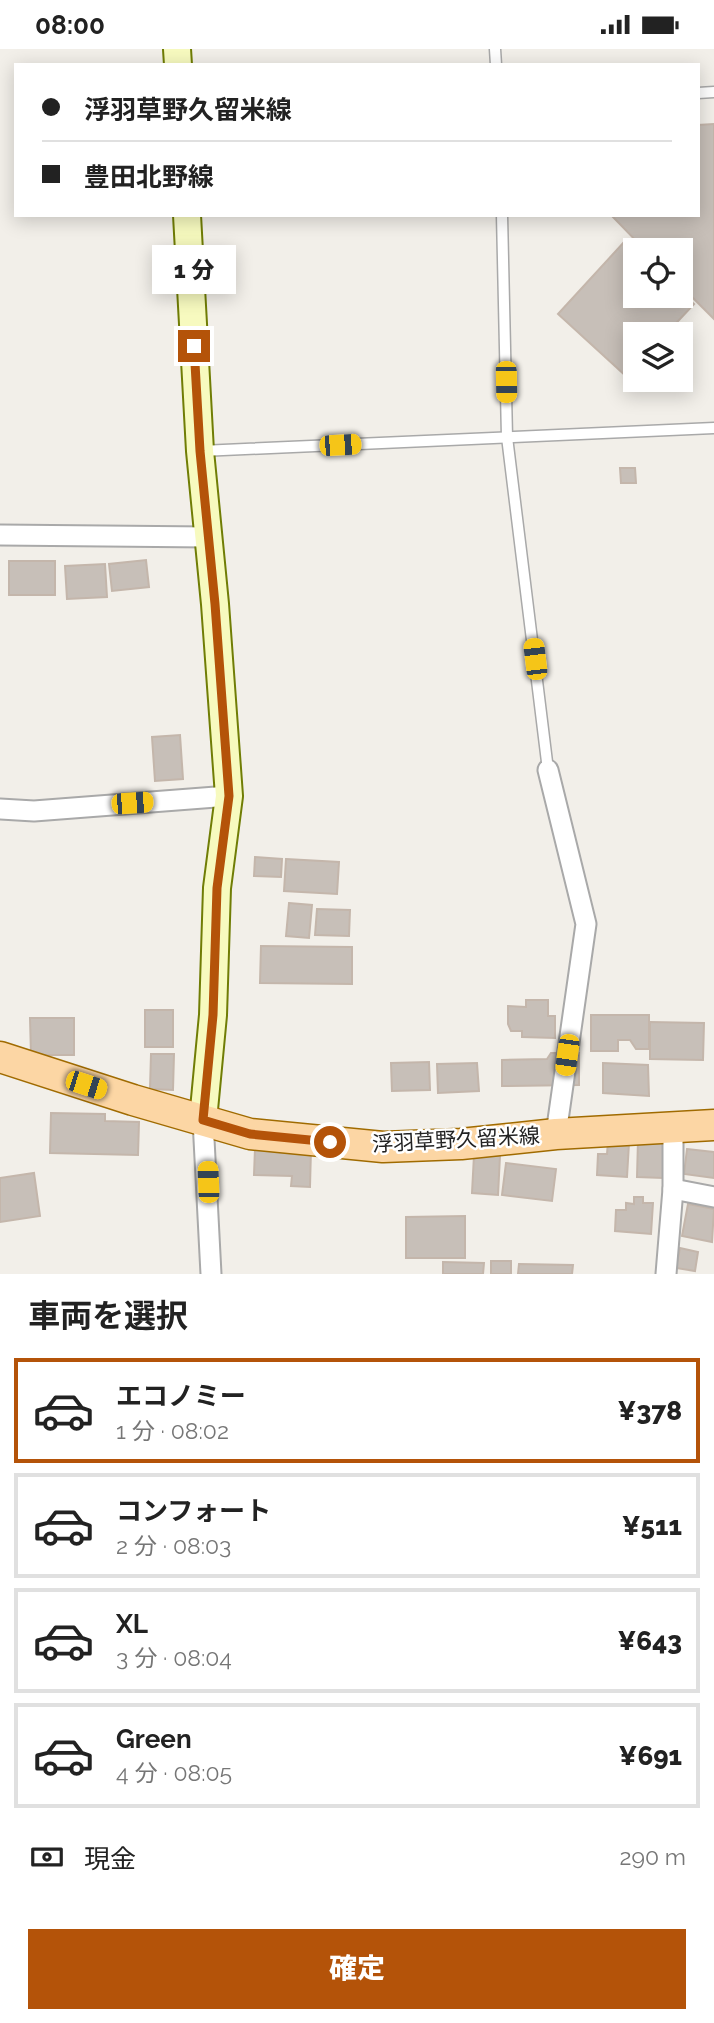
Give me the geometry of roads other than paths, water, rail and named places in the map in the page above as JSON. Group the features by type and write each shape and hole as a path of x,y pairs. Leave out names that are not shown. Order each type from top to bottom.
{"main road":[{"path":"187,217 200,451 215,604 229,796 217,888 213,1015 203,1120"},
{"name":"浮羽草野久留米線","path":"0,1057 250,1134 383,1147 461,1144 556,1134 714,1125"}],"street":[{"path":"0,535 208,537"},
{"path":"548,770 586,924 556,1134"},
{"path":"0,809 34,811 229,796"},
{"path":"203,1120 211,1274"},
{"path":"666,1274 673,1189 673,1127"},
{"path":"673,1189 714,1197"}],"lane":[{"path":"502,217 508,437 548,770"},
{"path":"200,451 714,428"}]}
